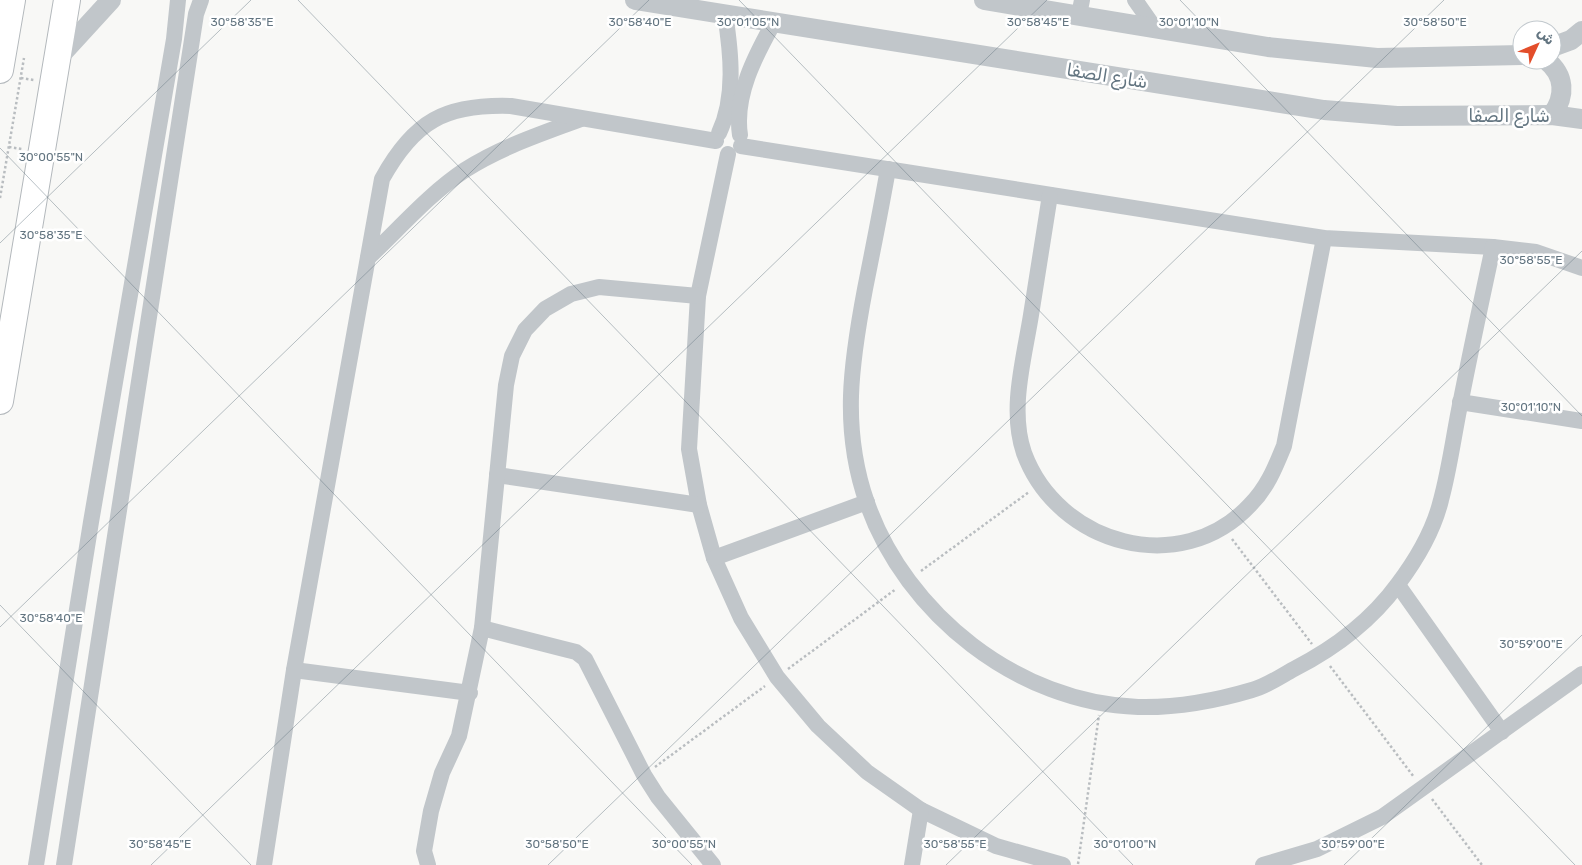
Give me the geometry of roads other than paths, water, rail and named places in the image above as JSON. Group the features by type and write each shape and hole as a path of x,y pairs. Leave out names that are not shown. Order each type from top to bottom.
{"main road":[{"path":"10,74 12,0"},
{"path":"0,401 67,0"}],"street":[{"path":"57,59 110,0"},
{"path":"36,865 91,522 174,39 178,0"},
{"path":"64,865 192,41 201,0"},
{"name":"شارع الصفا","path":"635,0 1324,110 1397,116 1552,116 1582,120"},
{"path":"984,0 1080,8 1154,27 1268,47 1377,58 1512,56"},
{"path":"1136,0 1154,27"},
{"path":"724,14 730,43 730,74 726,116 718,137 721,152 736,145 1324,238 1493,247 1536,252 1582,268"},
{"path":"774,22 750,68 739,117 736,145 698,296 689,449 699,505 714,558 741,618 777,677 818,726 867,772 922,810 996,846 1063,865"},
{"path":"1562,43 1571,40 1582,31"},
{"path":"174,39 192,41"},
{"path":"1552,116 1562,96 1562,85 1559,75 1555,70"},
{"path":"264,865 294,670 382,179 398,151 420,128 448,112 479,105 511,106 718,137 730,129 736,145"},
{"path":"368,258 424,203 464,171 508,146 583,118"},
{"path":"888,169 852,359 849,407 854,455 866,502 884,543 908,580 938,616 974,647 1013,672 1056,690 1101,702 1138,707 1198,704 1256,689 1322,655 1358,629 1398,585 1422,546 1441,503 1493,247"},
{"path":"1050,195 1019,384 1017,419 1024,453 1039,484 1062,510 1090,530 1122,542 1166,545 1191,541 1223,527 1250,506 1266,485 1284,446 1324,238"},
{"path":"428,865 424,851 431,811 442,773 459,736 470,693 482,628 506,385 512,356 525,330 545,309 571,294 599,287 698,296"},
{"path":"1460,402 1582,422"},
{"path":"497,475 699,505"},
{"path":"714,558 866,502"},
{"path":"1398,585 1502,732"},
{"path":"482,628 564,648 576,652 585,660 644,775 658,798 713,865"},
{"path":"294,670 470,693"},
{"path":"1263,865 1317,849 1382,817 1582,674"},
{"path":"912,865 922,810"}]}
